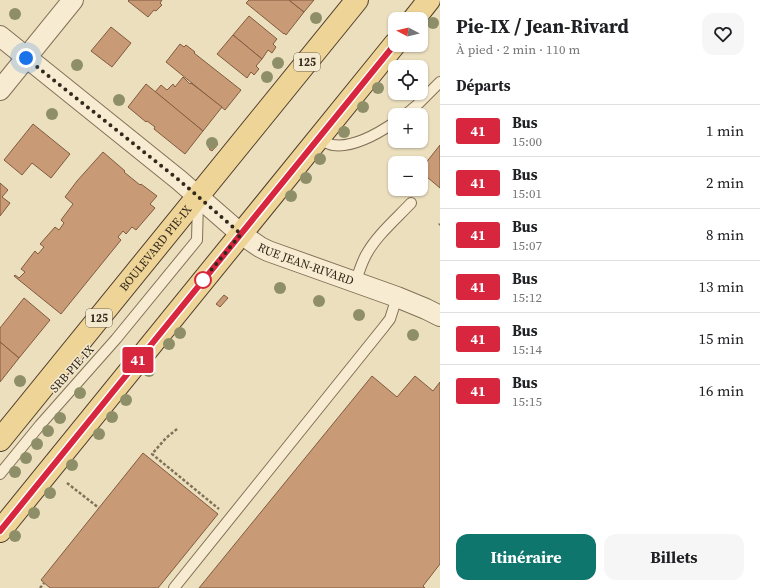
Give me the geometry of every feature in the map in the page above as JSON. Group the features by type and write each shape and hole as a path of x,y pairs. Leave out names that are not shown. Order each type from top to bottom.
{"main road":[{"name":"BOULEVARD PIE-IX","path":"0,440 357,0"},
{"path":"420,12 429,0"},
{"path":"0,531 389,52"}],"street":[{"path":"0,90 73,0"},
{"name":"RUE JEAN-RIVARD","path":"0,36 198,197 241,234 260,247 398,297 440,316"}],"lane":[{"path":"413,108 440,82"},
{"path":"318,139 326,143 341,146 366,138 388,126"},
{"name":"SRB PIE-IX","path":"0,474 44,420 116,339 197,240 198,197"},
{"path":"355,282 365,256 371,246 411,203"},
{"path":"174,588 390,319 398,297"}],"path":[{"path":"177,429 166,438 152,454 221,510"},
{"path":"67,483 99,508"},
{"path":"40,588 44,583"}],"building":[{"path":"162,0 160,3 162,5 156,11 154,10 148,17 128,1"},
{"path":"249,0 289,0 304,12 286,35 246,3"},
{"path":"289,0 314,0 304,12"},
{"path":"249,16 277,39 273,44 276,47 272,53 268,50 262,59 233,35"},
{"path":"111,27 131,43 112,67 91,51"},
{"path":"233,35 262,59 256,66 259,69 254,75 251,72 247,78 217,54"},
{"path":"180,44 184,47 186,45 241,90 225,110 166,62"},
{"path":"183,77 190,84 191,83 222,107 203,131 155,92 161,85 167,90 173,84 175,87"},
{"path":"146,84 203,131 185,154 154,129 155,127 147,121 146,122 128,107"},
{"path":"33,124 70,154 51,178 32,163 22,175 4,160"},
{"path":"215,141 218,144 212,151 209,149"},
{"path":"440,145 440,188 428,178 428,160"},
{"path":"103,152 125,171 124,172 157,196 150,204 155,208 136,230 132,227 126,234 123,231 118,237 121,240 61,314 14,276 15,275 19,278 25,272 21,269 35,251 38,254 44,247 40,244 55,227 59,230 64,223 61,220 73,204 65,197"},
{"path":"0,183 8,190 2,197 10,203 0,216"},
{"path":"224,295 228,298 220,307 216,304"},
{"path":"24,298 50,320 19,358 0,342 0,328"},
{"path":"0,342 19,358 0,382"},
{"path":"372,376 397,397 415,376 433,391 440,382 440,564 423,586 425,588 199,588"},
{"path":"143,453 218,514 158,588 50,588 41,580"}],"bus line":[{"name":"41","path":"0,531 389,52"}],"route":[{"path":"26,58 179,180 241,234 203,280"}]}
